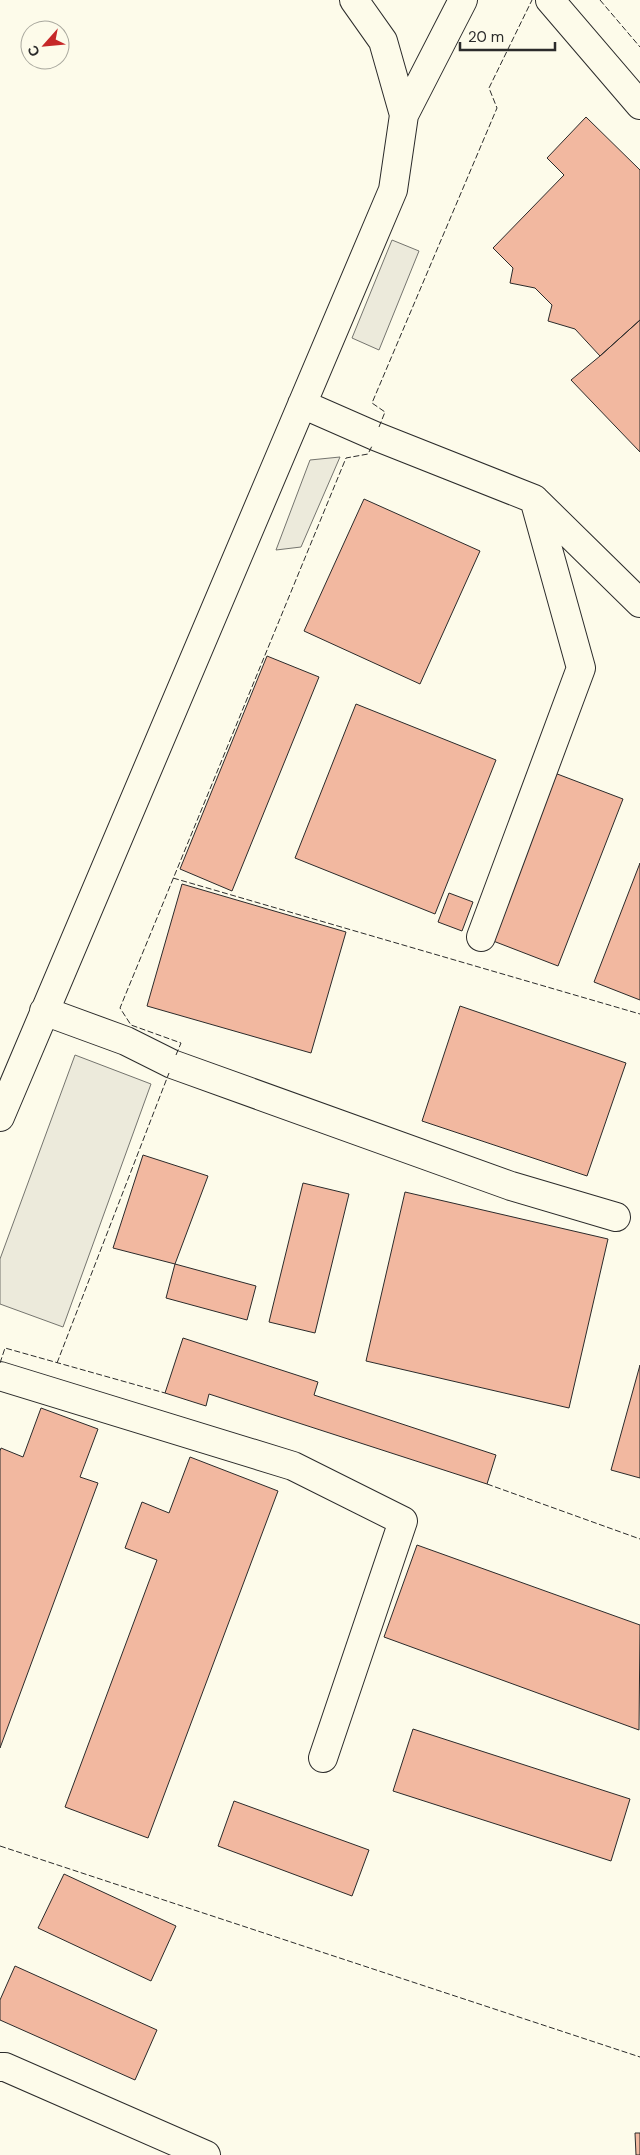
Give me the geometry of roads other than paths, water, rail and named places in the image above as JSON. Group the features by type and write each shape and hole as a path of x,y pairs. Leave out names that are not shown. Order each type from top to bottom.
{"street":[{"path":"354,0 383,41 404,115"},
{"path":"0,1117 393,190 404,115 463,0"},
{"path":"550,0 640,105"},
{"path":"302,404 376,436 534,499 640,603"},
{"path":"481,937 581,668 534,499"},
{"path":"44,1011 126,1041 172,1064 511,1186 616,1217"},
{"path":"0,1376 293,1466 403,1521 323,1758"},
{"path":"0,2068 5,2067 206,2155"}]}
